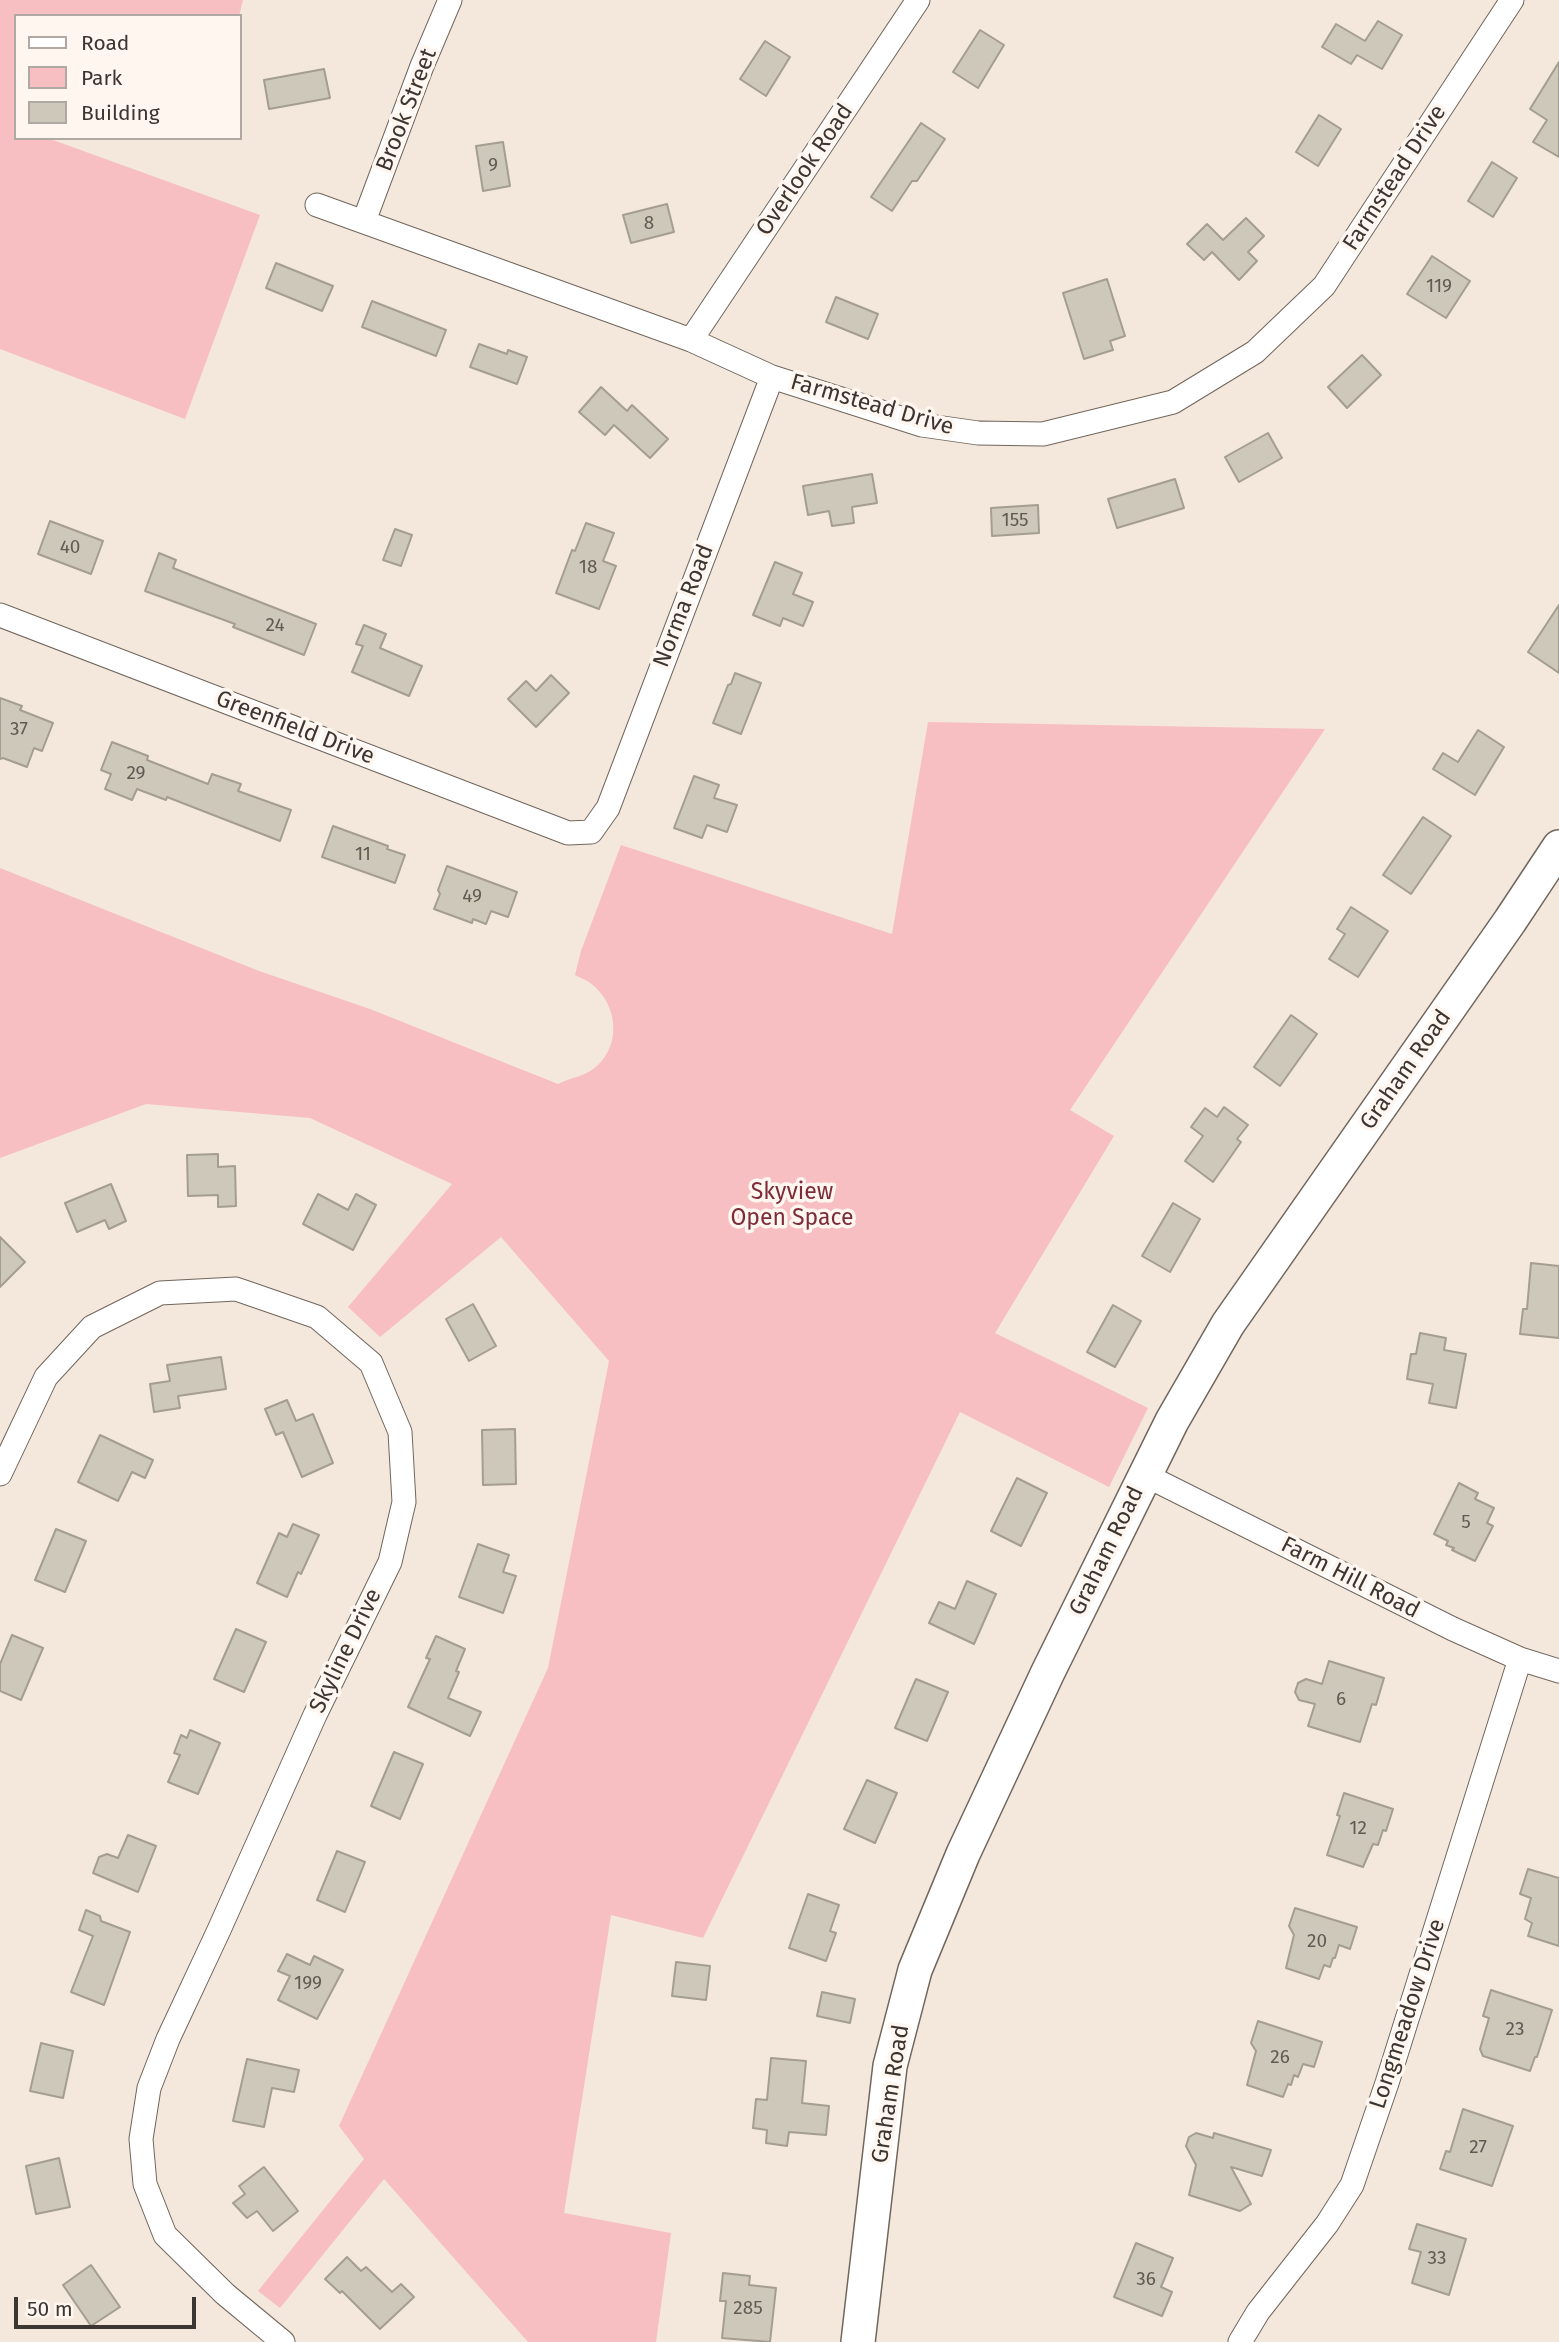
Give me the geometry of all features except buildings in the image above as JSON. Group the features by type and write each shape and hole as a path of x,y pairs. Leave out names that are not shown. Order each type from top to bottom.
{"street":[{"name":"Brook Street","path":"364,221 422,66 450,0"},
{"name":"Overlook Road","path":"691,340 918,0"},
{"name":"Farmstead Drive","path":"317,205 691,340 772,377 922,425 978,433 1043,434 1172,402 1255,352 1324,286 1512,0"},
{"name":"Norma Road","path":"592,832 607,808 772,377"},
{"name":"Greenfield Drive","path":"0,615 568,833 592,832"},
{"name":"Graham Road","path":"859,2342 890,2066 915,1970 963,1854 1048,1672 1172,1421 1228,1324 1502,933 1559,847"},
{"name":"Skyline Drive","path":"0,1474 46,1377 92,1327 160,1293 236,1289 317,1317 371,1363 400,1432 404,1502 390,1562 315,1715 168,2039 149,2088 141,2139 145,2184 165,2235 225,2294 282,2342"},
{"name":"Farm Hill Road","path":"1145,1475 1453,1629 1520,1659 1559,1671"},
{"name":"Longmeadow Drive","path":"1240,2342 1258,2312 1327,2224 1352,2185 1387,2084 1520,1659"}],"green space":[{"path":"0,0 243,0 240,14 14,14 14,140 53,140 260,215 185,419 0,349"},
{"name":"Skyview Open Space","path":"928,722 1325,729 1070,1110 1114,1136 995,1333 1148,1408 1109,1487 960,1412 703,1938 611,1915 564,2213 671,2233 656,2342 528,2342 384,2179 280,2308 258,2291 364,2159 339,2126 548,1668 609,1361 501,1237 380,1337 348,1307 452,1184 310,1118 146,1104 0,1158 0,868 259,971 370,1009 558,1084 598,1065 613,1036 611,1014 602,994 592,984 575,975 581,951 621,845 892,934"}]}
